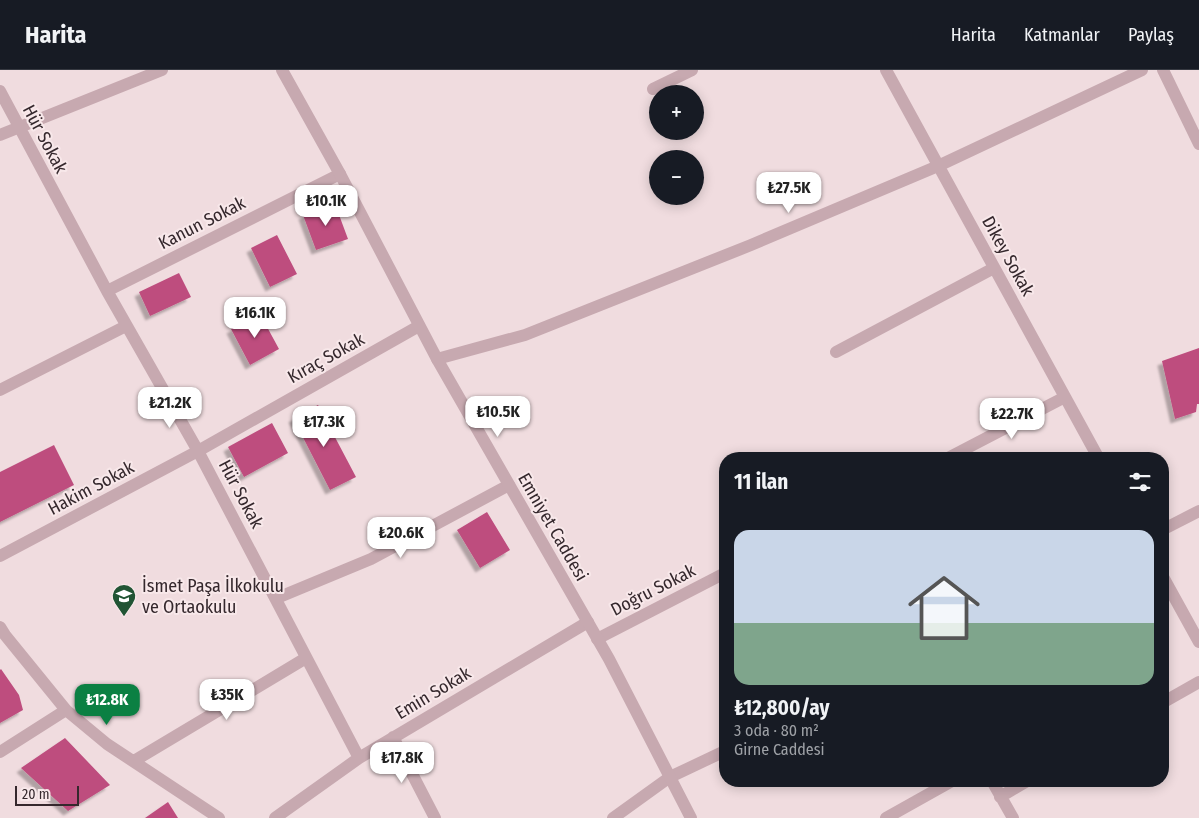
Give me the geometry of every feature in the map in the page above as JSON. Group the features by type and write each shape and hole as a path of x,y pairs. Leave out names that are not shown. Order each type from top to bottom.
{"street":[{"path":"0,135 162,70"},
{"name":"Emniyet Caddesi","path":"282,70 340,174 437,359 588,622 691,818"},
{"path":"661,85 692,70"},
{"name":"Dikey Sokak","path":"886,70 1095,452"},
{"path":"437,359 525,335 751,245 938,166 1142,70"},
{"path":"1163,70 1198,141"},
{"name":"Hür Sokak","path":"0,91 126,326 198,450 359,758"},
{"name":"Kanun Sokak","path":"107,291 340,174"},
{"path":"836,352 994,268"},
{"path":"0,390 126,326"},
{"name":"Kıraç Sokak","path":"198,450 419,326"},
{"path":"960,452 1065,398"},
{"name":"Hakim Sokak","path":"0,556 198,450"},
{"path":"277,598 371,559 509,485"},
{"path":"1169,526 1199,511"},
{"name":"Doğru Sokak","path":"597,639 719,576"},
{"path":"1169,588 1199,642"},
{"name":"Emin Sokak","path":"275,818 359,758 588,622"},
{"path":"0,627 66,710 106,744 219,818"},
{"path":"134,761 306,658"},
{"path":"1169,699 1199,682"},
{"path":"0,752 66,710"},
{"path":"393,737 435,818"},
{"path":"613,818 670,777 719,754"},
{"path":"886,818 941,787"},
{"path":"995,787 1013,818"},
{"path":"1000,797 1017,787"}],"building":[{"path":"335,204 348,239 316,250 303,215"},
{"path":"277,235 297,274 270,287 251,248"},
{"path":"179,273 191,297 150,316 139,292"},
{"path":"260,314 279,349 250,365 231,329"},
{"path":"1199,348 1199,404 1197,404 1196,412 1175,419 1162,361"},
{"path":"318,405 356,477 330,490 293,418"},
{"path":"272,423 288,453 244,477 228,447"},
{"path":"54,445 74,485 0,522 0,472"},
{"path":"487,512 510,550 480,568 457,530"},
{"path":"0,670 19,695 23,710 0,723"},
{"path":"65,738 110,785 68,811 21,768"},
{"path":"168,802 178,818 145,818"}],"place":[{"name":"İsmet Paşa İlkokulu ve Ortaokulu","path":"124,617"}]}
